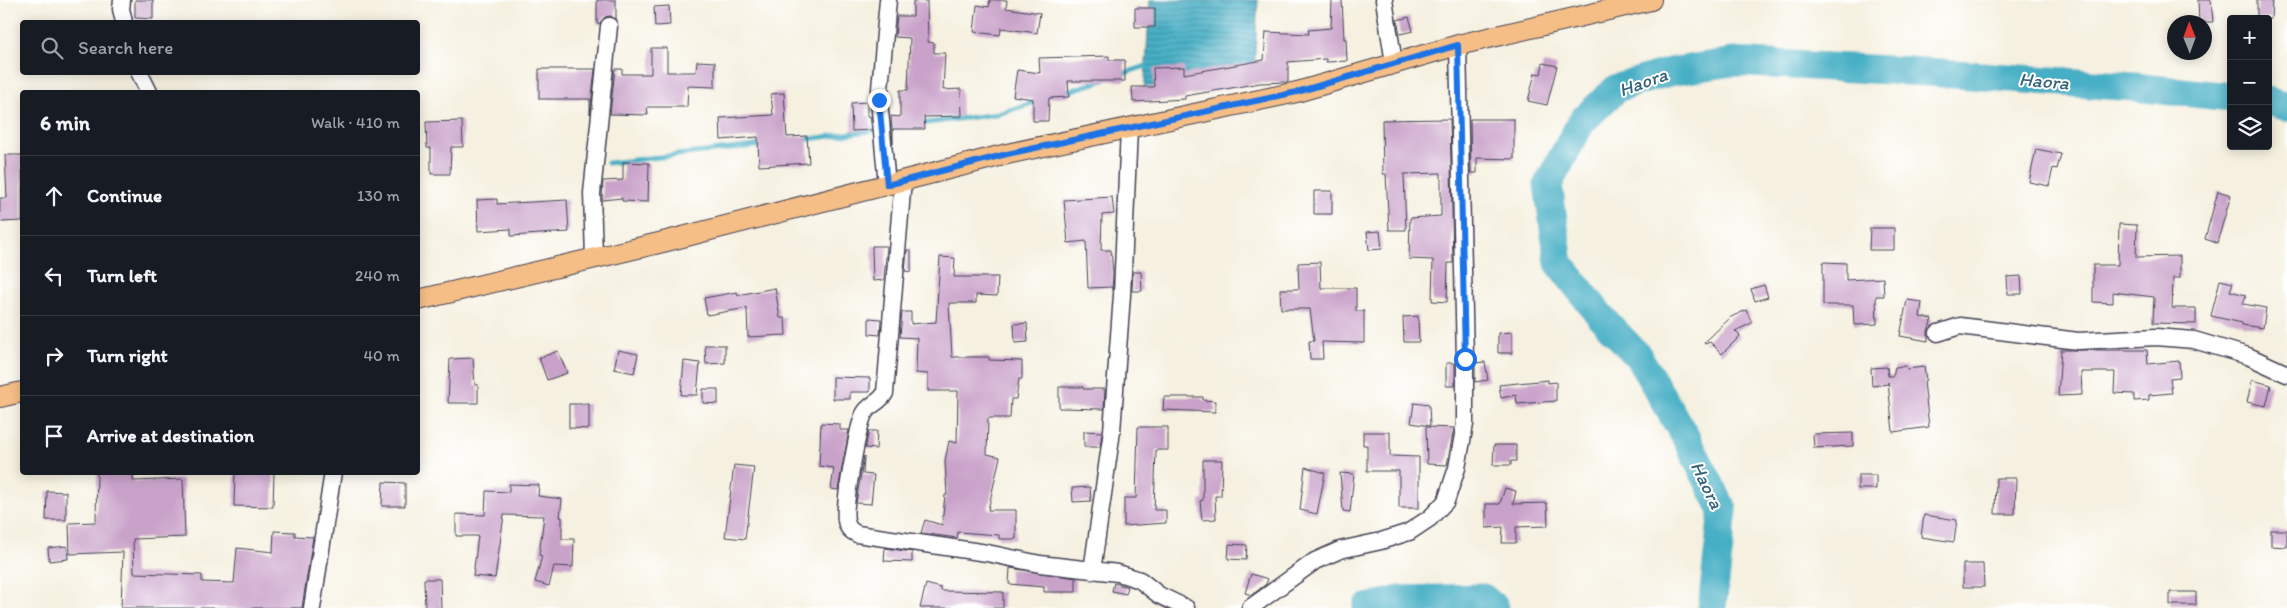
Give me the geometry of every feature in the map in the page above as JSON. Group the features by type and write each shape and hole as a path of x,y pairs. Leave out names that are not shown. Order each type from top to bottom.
{"main road":[{"path":"420,300 594,258 1007,154 1297,92 1458,45 1626,3 1651,0"},
{"path":"0,397 20,392"}],"street":[{"path":"122,0 121,10 124,20"},
{"path":"888,0 879,100 895,183 885,393 881,401 865,411 860,424 845,520 850,530 858,534 987,553 1040,564 1118,573 1140,580 1159,595 1186,608"},
{"path":"1384,0 1394,64"},
{"path":"594,258 592,193 609,26"},
{"path":"1250,608 1315,560 1340,550 1381,541 1409,532 1430,518 1446,501 1457,468 1465,424 1465,341 1458,45"},
{"path":"140,75 148,90"},
{"path":"1092,571 1112,431 1122,295 1129,128"},
{"path":"1938,333 1960,326 2078,341 2156,337 2194,340 2248,356 2287,374"},
{"path":"312,608 333,475"}],"water":[{"path":"1150,0 1258,0 1254,71 1144,94"}],"building":[{"path":"135,0 153,0 153,19 135,18"},
{"path":"597,0 616,0 616,19 610,16 605,17 597,24"},
{"path":"990,0 1007,0 1006,8 1040,13 1037,33 1001,28 1000,35 974,32 977,5 989,7"},
{"path":"1332,0 1342,0 1347,61 1326,62 1326,59 1288,62 1288,82 1260,83 1185,96 1185,99 1133,102 1132,87 1154,87 1153,68 1184,67 1184,74 1264,60 1266,32 1309,34 1308,30 1331,28"},
{"path":"2198,0 2211,0 2213,22 2212,15 2199,15"},
{"path":"2257,0 2272,0 2271,15 2257,15"},
{"path":"913,1 927,1 928,42 934,43 934,53 945,53 943,90 961,89 962,116 924,117 925,129 893,129 893,144 891,116 900,117 900,90 908,90 910,38 895,37 897,16 913,16"},
{"path":"669,6 670,25 655,26 654,7"},
{"path":"1135,8 1155,8 1155,27 1135,27"},
{"path":"1409,17 1413,31 1400,34 1397,20"},
{"path":"651,48 667,48 667,72 696,72 697,61 715,62 715,87 688,86 687,107 647,107 648,115 610,114 615,69 622,69 622,74 651,74"},
{"path":"1109,56 1109,60 1125,60 1125,81 1068,81 1069,97 1049,98 1048,121 1033,121 1033,99 1013,96 1017,70 1040,73 1039,58"},
{"path":"1543,63 1557,66 1547,105 1528,101 1535,73 1541,74"},
{"path":"539,69 595,69 590,114 590,99 539,99"},
{"path":"784,93 787,137 807,136 809,163 759,166 758,137 721,140 720,118 773,115 771,94"},
{"path":"867,102 867,116 870,116 872,130 852,131 851,103"},
{"path":"1450,119 1453,263 1448,263 1447,302 1432,301 1433,260 1409,259 1410,218 1441,216 1441,173 1404,174 1406,230 1389,230 1386,174 1383,174 1382,120"},
{"path":"1470,119 1514,119 1514,159 1477,158 1477,173 1471,173"},
{"path":"462,121 463,147 451,147 450,174 431,174 431,148 427,148 426,122"},
{"path":"2036,149 2061,154 2057,169 2053,168 2049,186 2029,182"},
{"path":"5,155 20,155 20,221 0,222 0,198 7,198"},
{"path":"623,162 649,163 648,202 622,201 622,198 602,200 603,181 623,180"},
{"path":"1314,191 1332,191 1332,214 1314,214"},
{"path":"2218,191 2231,195 2217,243 2205,239"},
{"path":"1112,197 1114,214 1102,215 1101,250 1111,250 1113,273 1112,291 1112,287 1088,288 1086,241 1068,243 1064,200"},
{"path":"497,199 497,204 567,200 569,232 511,236 511,229 478,231 477,200"},
{"path":"2119,224 2137,225 2136,257 2180,256 2180,278 2173,278 2172,308 2196,308 2196,324 2153,323 2154,297 2113,292 2113,303 2093,302 2093,265 2118,265"},
{"path":"1870,228 1894,228 1894,250 1869,250"},
{"path":"1380,231 1382,249 1369,250 1367,232"},
{"path":"872,246 887,246 884,280 873,281"},
{"path":"907,250 911,250 911,272 905,271"},
{"path":"940,257 955,258 954,277 998,277 997,296 976,295 976,303 949,303 952,357 989,357 989,360 1022,361 1022,379 1019,379 1016,399 1011,399 1010,418 988,418 987,454 1000,457 988,510 1016,510 1016,539 999,539 999,535 958,532 957,538 921,533 925,520 942,525 945,495 947,495 945,461 949,441 957,443 958,391 928,391 928,374 916,373 917,338 900,337 902,312 911,312 911,324 936,322"},
{"path":"1320,262 1321,288 1356,288 1356,311 1364,311 1364,343 1322,342 1323,359 1310,359 1309,341 1314,341 1310,309 1281,309 1280,289 1299,289 1298,263"},
{"path":"1823,262 1846,263 1846,280 1883,278 1884,296 1876,296 1877,324 1854,325 1853,305 1823,305"},
{"path":"1133,272 1141,272 1142,291 1132,291"},
{"path":"2021,276 2022,294 2008,294 2007,277"},
{"path":"2220,280 2233,283 2230,291 2246,295 2243,304 2266,308 2263,328 2242,325 2242,323 2211,316"},
{"path":"1764,285 1768,297 1755,301 1751,289"},
{"path":"775,288 780,318 785,318 786,335 748,337 747,308 707,315 704,298 737,292 738,295"},
{"path":"1907,300 1922,302 1920,317 1932,319 1928,331 1928,341 1900,336"},
{"path":"1746,310 1752,323 1735,331 1740,336 1722,354 1710,342 1704,343 1731,317"},
{"path":"1418,316 1419,342 1404,342 1403,317"},
{"path":"869,318 881,319 880,335 869,334"},
{"path":"1027,323 1028,342 1015,343 1014,324"},
{"path":"1512,332 1512,353 1498,353 1498,333"},
{"path":"705,345 725,345 725,363 706,364"},
{"path":"618,350 638,354 634,373 614,369"},
{"path":"2061,350 2147,350 2148,364 2179,361 2180,377 2170,378 2172,393 2149,395 2149,400 2134,401 2134,394 2114,393 2115,372 2081,372 2082,395 2058,396"},
{"path":"558,351 567,373 547,380 539,358"},
{"path":"473,358 475,385 478,385 478,403 448,403 450,359"},
{"path":"684,361 700,363 697,395 681,395"},
{"path":"1485,362 1488,380 1475,382 1475,363"},
{"path":"1446,363 1455,363 1455,386 1446,386"},
{"path":"1906,366 1907,369 1924,367 1929,427 1893,432 1888,382 1888,384 1872,386 1871,368 1887,367 1888,376 1893,376 1895,367"},
{"path":"833,377 870,378 870,392 850,392 850,399 833,399"},
{"path":"1548,380 1548,383 1556,382 1556,401 1517,404 1516,395 1501,398 1499,385"},
{"path":"2252,380 2271,385 2266,406 2247,402"},
{"path":"1059,387 1105,389 1104,409 1059,408"},
{"path":"703,389 718,389 718,404 703,403"},
{"path":"1164,397 1203,397 1203,400 1215,401 1215,412 1163,410"},
{"path":"1414,403 1429,405 1430,426 1411,423"},
{"path":"569,404 589,404 589,429 569,428"},
{"path":"821,423 840,424 840,430 849,430 838,490 831,489 834,468 819,466"},
{"path":"1138,427 1168,427 1168,450 1156,450 1154,510 1166,510 1166,523 1124,526 1124,498 1136,498"},
{"path":"1426,427 1454,428 1447,465 1427,464"},
{"path":"869,431 877,431 876,449 865,448"},
{"path":"1084,431 1102,432 1100,447 1084,447"},
{"path":"1363,432 1390,432 1390,456 1419,457 1419,508 1399,508 1399,471 1367,471 1367,445 1363,445"},
{"path":"1853,433 1853,446 1814,448 1813,434"},
{"path":"1494,445 1516,445 1516,461 1511,461 1511,465 1493,465"},
{"path":"864,456 863,474 874,475 871,504 856,503"},
{"path":"1203,460 1222,460 1221,496 1215,496 1216,519 1202,520 1200,501 1203,500"},
{"path":"734,465 754,467 745,539 725,537"},
{"path":"1305,467 1325,473 1317,514 1300,510"},
{"path":"1340,473 1354,474 1350,512 1343,511"},
{"path":"97,475 133,475 133,481 183,479 185,537 133,539 134,573 202,575 202,582 234,583 237,548 273,552 274,531 295,532 295,536 313,537 302,608 121,608 123,552 70,554 69,523 96,522"},
{"path":"235,475 274,475 273,507 234,506"},
{"path":"1858,475 1876,475 1876,489 1858,489"},
{"path":"1996,478 2016,478 2015,514 1995,514"},
{"path":"383,482 405,483 405,506 382,506"},
{"path":"509,484 539,485 538,496 562,499 560,517 562,517 562,539 574,539 573,567 554,566 549,586 535,582 542,556 539,555 544,516 504,515 495,578 473,576 478,536 456,536 456,514 485,515 486,491 509,492"},
{"path":"1090,487 1091,501 1073,502 1072,488"},
{"path":"1505,488 1516,491 1513,504 1547,503 1548,526 1516,527 1516,543 1502,543 1503,527 1486,528 1486,504 1500,504"},
{"path":"47,491 66,492 66,520 46,520"},
{"path":"1924,515 1957,520 1954,542 1921,537"},
{"path":"2271,530 2287,530 2287,547 2271,546"},
{"path":"1229,544 1247,545 1246,560 1228,559"},
{"path":"67,546 68,559 49,561 48,548"},
{"path":"885,548 912,552 912,562 884,561"},
{"path":"1963,564 1983,564 1984,587 1963,587"},
{"path":"1010,568 1076,578 1076,592 1044,592 1044,587 1009,584"},
{"path":"1251,574 1268,579 1266,584 1252,595 1245,593"},
{"path":"424,579 440,579 441,608 425,608"},
{"path":"1114,583 1128,587 1126,594 1112,591"},
{"path":"926,584 941,588 941,591 1003,592 1003,608 920,608"},
{"path":"2170,592 2196,592 2196,605 2170,605"}],"waterway":[{"name":"Haora","path":"1712,608 1723,510 1686,438 1638,356 1602,318 1559,263 1548,184 1582,121 1617,88 1669,72 1733,62 1927,72 2134,87 2227,97"},
{"path":"1119,75 1146,66"},
{"path":"1062,93 1104,80"},
{"path":"919,124 998,114 1038,101"},
{"name":"Haora","path":"2272,102 2287,107"},
{"path":"802,140 898,127"},
{"path":"608,163 764,145"},
{"name":"Haora","path":"1367,608 1399,600 1483,598 1495,608"}],"route":[{"path":"879,100 880,130 887,185 1007,154 1297,92 1458,45 1462,140 1465,359"}]}
